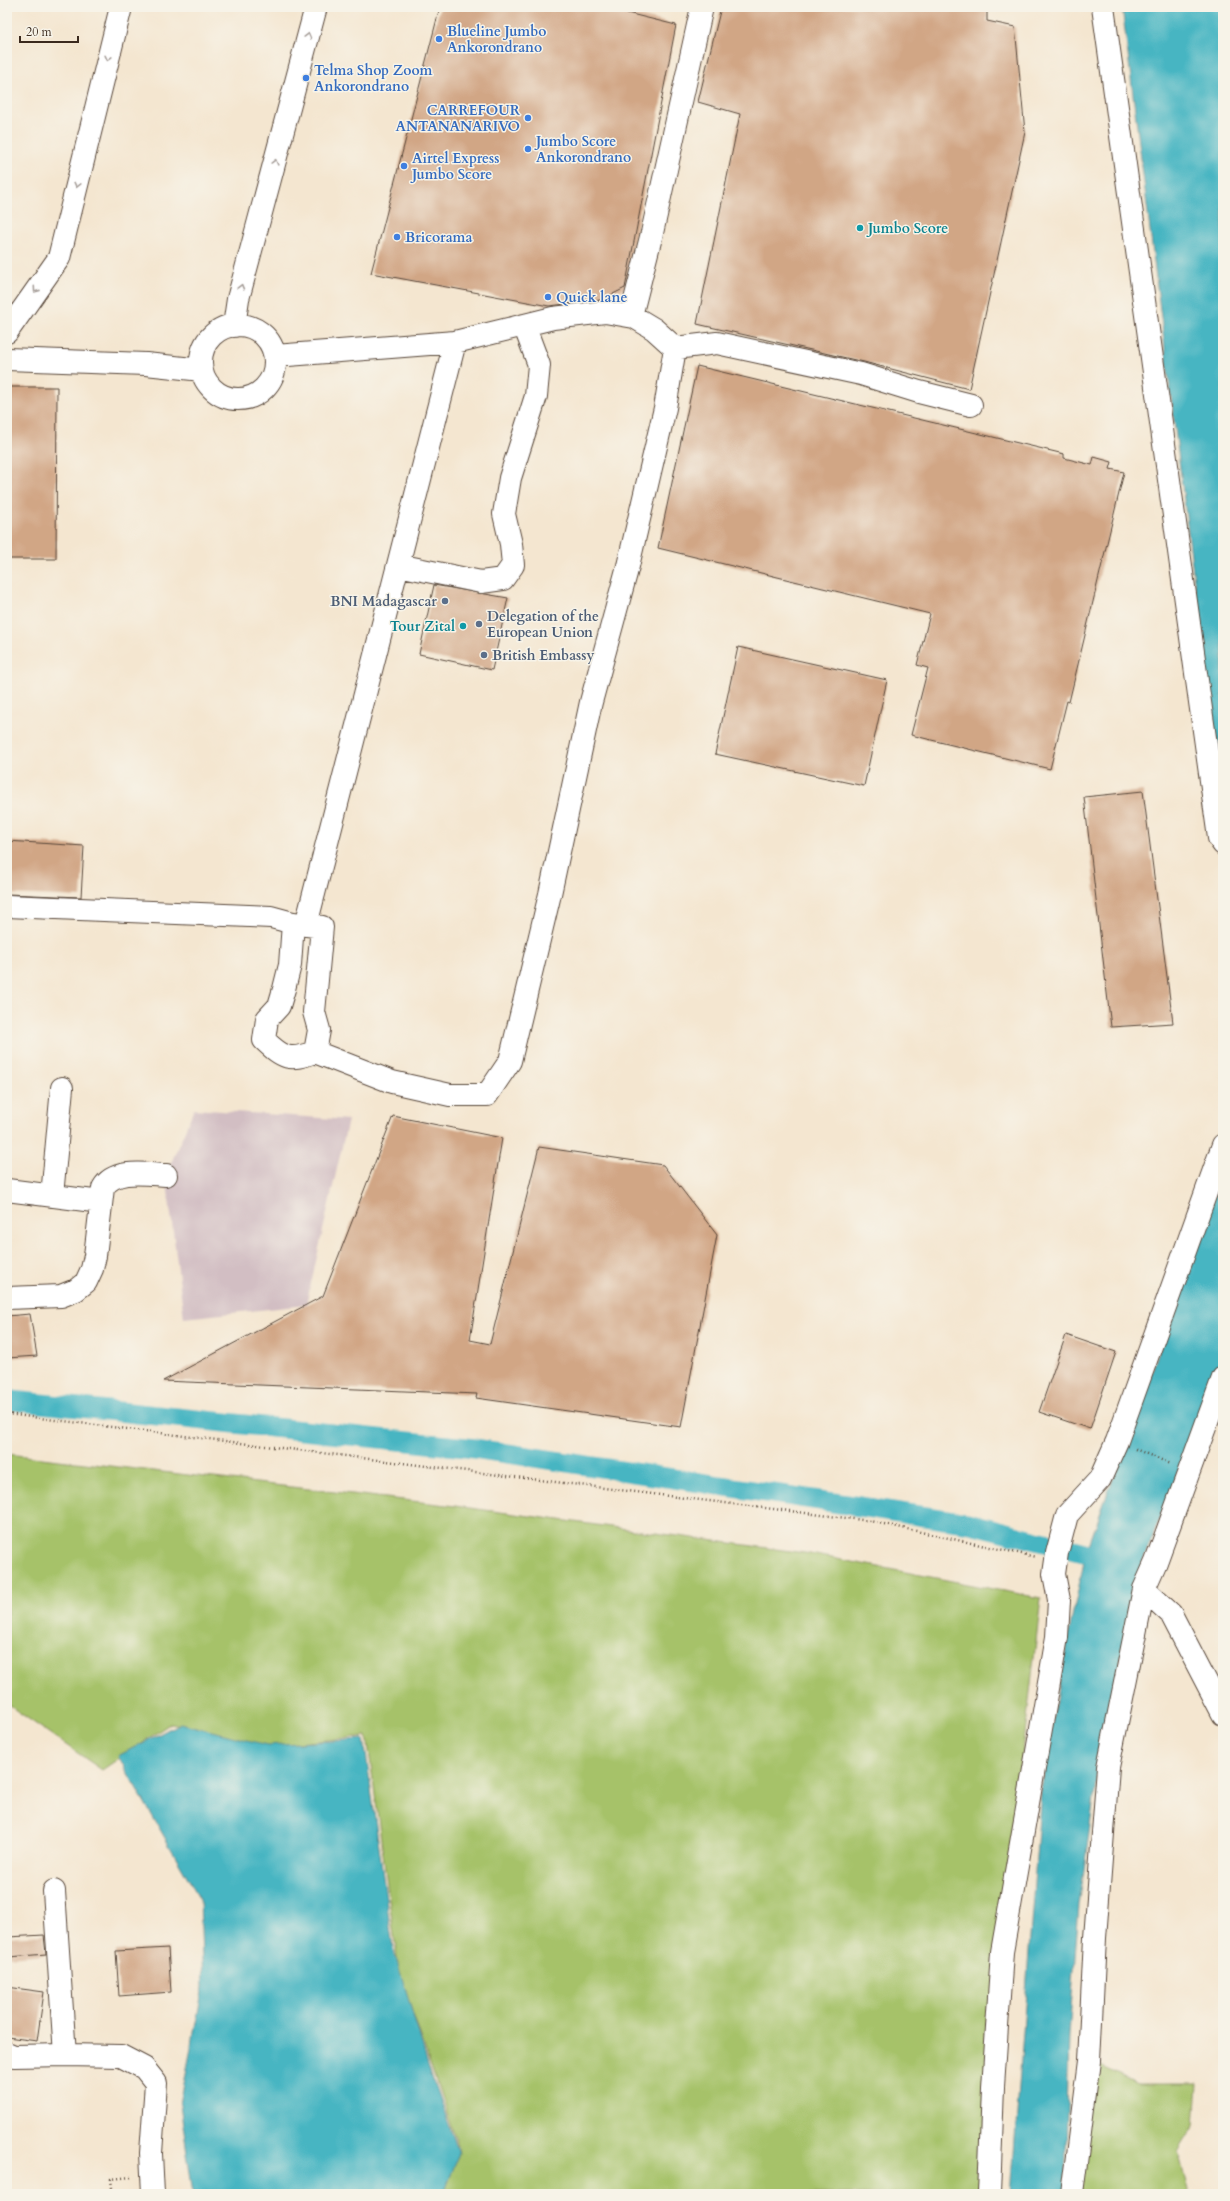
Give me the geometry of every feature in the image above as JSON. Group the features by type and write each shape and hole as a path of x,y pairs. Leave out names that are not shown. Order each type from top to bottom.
{"street":[{"path":"7,332 58,258 121,7"},
{"path":"234,326 238,299 316,7"},
{"path":"630,316 652,233 702,7"},
{"path":"1104,7 1219,838 1223,844"},
{"path":"275,356 455,342 553,318 606,312 630,316 654,329 675,348"},
{"path":"398,565 481,582 503,579 513,565 511,544 504,514 510,478 536,396 539,365 524,325"},
{"path":"234,326 245,326 256,329 265,336 271,345 275,356 273,376 268,385 251,397 230,398 221,394 206,380 202,370 202,355 208,341 219,330 234,326"},
{"path":"455,342 398,565 300,924 284,989 279,1006 267,1020 264,1040 277,1053 295,1059 315,1052 392,1082 450,1095 487,1095 510,1061 550,894 592,702 632,551 665,408 675,348"},
{"path":"675,348 717,342 861,374 919,392 971,405"},
{"path":"7,359 146,364 202,370"},
{"path":"7,906 271,917 300,924 322,927 314,1012 319,1030 315,1052"},
{"path":"52,1196 62,1088"},
{"path":"989,2194 993,2087 1002,1952 1057,1637 1059,1600 1054,1574 1056,1557 1067,1515 1100,1479 1117,1441 1223,1145"},
{"path":"7,1298 61,1296 76,1290 86,1282 96,1256 103,1188 113,1177 124,1174 166,1175"},
{"path":"7,1190 101,1202"},
{"path":"1072,2194 1089,2061 1095,1938 1108,1767 1144,1589 1156,1562 1223,1378"},
{"path":"1144,1589 1171,1614 1223,1714"},
{"path":"54,1891 65,2054"},
{"path":"7,2053 14,2056 65,2054 121,2056 144,2068 156,2083 151,2153 153,2194"}],"path":[{"path":"7,1414 870,1521 1056,1557"},
{"path":"1129,1446 1176,1466"},
{"path":"107,2194 112,2188 111,2179 138,2176"}],"shaded area":[{"path":"194,1109 348,1120 306,1305 184,1318 166,1175"}],"green space":[{"path":"7,1454 455,1506 805,1553 1041,1598 1015,1820 979,2194 444,2194 459,2149 399,1973 367,1736 269,1746 171,1723 102,1770 7,1704"},
{"path":"1089,2061 1138,2084 1197,2084 1194,2126 1178,2152 1189,2194 1070,2194"}],"water":[{"path":"1122,7 1223,7 1223,771 1208,691"},
{"path":"1223,1174 1223,1356 1142,1564 1099,1760 1079,1906 1069,2034 1065,2194 1011,2194 1041,1790 1069,1632 1086,1553"},
{"path":"180,1723 267,1745 364,1739 393,1948 432,2078 459,2153 444,2194 193,2194 180,2104 203,1987 200,1899 118,1756"}],"building":[{"name":"Jumbo Score Ankorondrano","path":"440,7 624,7 623,12 676,25 625,288 601,300 549,306 371,273"},
{"name":"Jumbo Score","path":"721,7 987,7 987,21 1015,27 1025,132 969,389 864,362 697,324 740,114 698,102"},
{"path":"697,366 1064,454 1064,458 1092,465 1094,457 1112,462 1110,469 1124,472 1069,702 1067,701 1050,769 911,735 928,668 917,665 930,614 658,548"},
{"path":"7,387 57,387 56,559 7,559"},
{"name":"Tour Zital","path":"434,585 508,598 492,670 419,654"},
{"path":"738,647 887,680 864,786 715,754"},
{"path":"1143,791 1173,1023 1111,1027 1084,797"},
{"path":"7,841 84,846 81,897 7,894"},
{"path":"393,1116 502,1138 470,1340 490,1344 539,1147 663,1165 717,1235 681,1427 476,1398 477,1394 163,1381 323,1296"},
{"path":"30,1314 37,1356 7,1358 7,1316"},
{"path":"1066,1335 1116,1352 1090,1429 1039,1412"},
{"path":"44,1935 46,1954 9,1957 8,1937"},
{"path":"168,1948 171,1992 119,1996 116,1951"},
{"path":"7,1987 44,1992 37,2041 7,2037"}],"waterway":[{"path":"7,1400 471,1448 969,1523 1086,1553"}],"place":[{"name":"Blueline Jumbo Ankorondrano","path":"439,39"},
{"name":"Telma Shop Zoom Ankorondrano","path":"306,78"},
{"name":"CARREFOUR ANTANANARIVO","path":"528,118"},
{"name":"Jumbo Score Ankorondrano","path":"528,149"},
{"name":"Airtel Express Jumbo Score","path":"404,166"},
{"name":"Jumbo Score","path":"860,228"},
{"name":"Bricorama","path":"397,237"},
{"name":"Quick lane","path":"548,297"},
{"name":"BNI Madagascar","path":"445,601"},
{"name":"Delegation of the European Union","path":"479,624"},
{"name":"Tour Zital","path":"463,626"},
{"name":"British Embassy","path":"484,655"}]}
